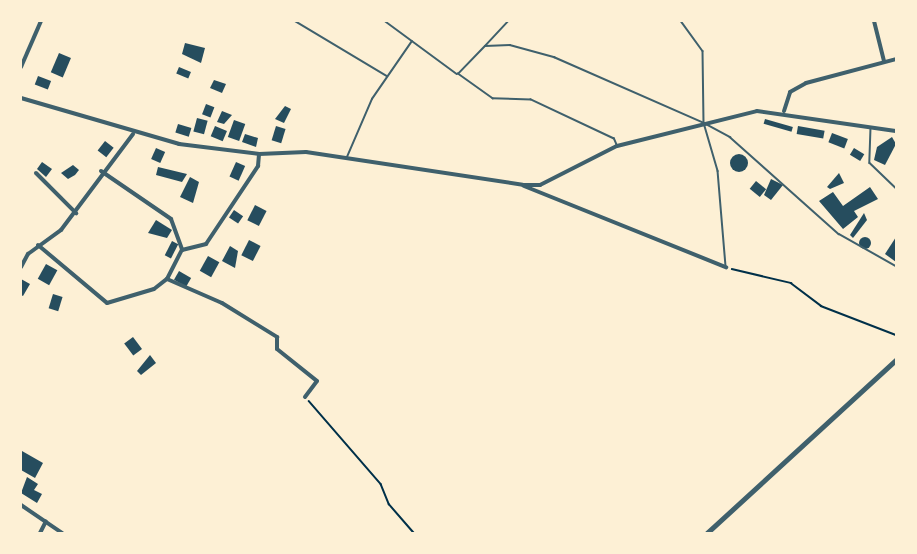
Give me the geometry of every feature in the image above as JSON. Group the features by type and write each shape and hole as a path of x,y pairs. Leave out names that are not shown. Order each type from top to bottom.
{"street":[{"path":"21,67 40,21"},
{"path":"874,21 884,61"},
{"path":"784,111 790,92 806,83 896,59"},
{"path":"21,98 133,134 259,154 347,158 523,185 540,184 617,146 704,123 784,111 896,131"},
{"path":"21,267 38,245 76,213 101,171 133,134"},
{"path":"38,245 107,303 166,279 182,250 206,243 258,166 259,154"},
{"path":"101,171 171,219 182,250"},
{"path":"36,173 76,213"},
{"path":"523,185 726,267"},
{"path":"166,279 222,303 277,337 277,349 317,381 305,397"},
{"path":"708,533 896,360"},
{"path":"21,505 62,533"},
{"path":"40,533 46,521"}],"lane":[{"path":"295,21 388,76"},
{"path":"386,21 493,99 531,100 614,139 617,146"},
{"path":"458,74 508,21"},
{"path":"681,21 703,51 704,123 718,171 726,267"},
{"path":"347,158 388,76 412,41"},
{"path":"485,46 510,45 554,57 730,136 839,234 896,266"},
{"path":"871,127 870,163 896,188"}],"path":[{"path":"726,267 791,283 821,306 896,335"},
{"path":"305,397 381,484 389,504 414,533"}],"building":[{"path":"185,43 205,48 201,63 182,54"},
{"path":"59,53 71,58 63,77 51,72"},
{"path":"179,67 191,72 188,79 176,73"},
{"path":"38,76 51,81 48,89 35,84"},
{"path":"214,80 226,84 222,93 210,88"},
{"path":"206,104 214,107 210,117 202,114"},
{"path":"285,106 291,109 284,123 275,119"},
{"path":"222,111 232,115 224,124 217,122"},
{"path":"197,118 208,121 204,134 193,132"},
{"path":"765,119 793,127 791,132 764,124"},
{"path":"234,120 245,124 239,141 228,137"},
{"path":"178,124 191,128 189,137 175,133"},
{"path":"215,126 227,131 223,141 211,136"},
{"path":"276,126 286,129 281,143 272,140"},
{"path":"798,126 825,131 823,139 797,134"},
{"path":"832,133 848,139 844,148 828,142"},
{"path":"245,134 258,138 256,147 242,142"},
{"path":"892,137 896,144 885,165 874,160 877,147"},
{"path":"105,141 114,148 106,157 98,150"},
{"path":"156,148 165,152 160,163 151,159"},
{"path":"854,148 864,154 860,161 850,155"},
{"path":"735,154 743,154 748,159 746,170 735,172 730,167 730,159"},
{"path":"42,162 52,169 46,177 37,169"},
{"path":"236,162 245,166 239,181 229,177"},
{"path":"73,165 79,170 68,179 61,173"},
{"path":"158,167 187,174 182,182 156,175"},
{"path":"839,173 844,183 830,189 827,187"},
{"path":"190,177 199,182 193,203 180,197"},
{"path":"771,179 783,185 771,200 764,195"},
{"path":"756,181 766,189 760,197 750,189"},
{"path":"870,187 878,199 854,211 858,217 843,229 819,201 833,192 843,206"},
{"path":"255,205 267,211 259,226 247,220"},
{"path":"234,210 243,216 238,224 229,217"},
{"path":"864,213 867,220 853,238 850,235"},
{"path":"156,220 172,230 167,238 148,233"},
{"path":"867,237 871,243 867,249 863,249 859,241"},
{"path":"896,237 896,262 885,254"},
{"path":"249,240 261,246 253,261 241,255"},
{"path":"172,241 178,244 171,258 165,255"},
{"path":"230,246 238,251 235,268 222,261"},
{"path":"208,256 219,262 211,277 200,271"},
{"path":"46,264 57,270 49,285 38,279"},
{"path":"179,271 191,278 186,287 174,280"},
{"path":"21,279 30,284 23,296 21,295"},
{"path":"53,294 63,297 58,311 49,308"},
{"path":"133,337 142,349 133,356 124,344"},
{"path":"150,355 156,363 141,375 137,371"},
{"path":"22,451 43,463 35,478 21,470"},
{"path":"27,477 38,484 34,490 42,494 37,503 21,493"}]}
